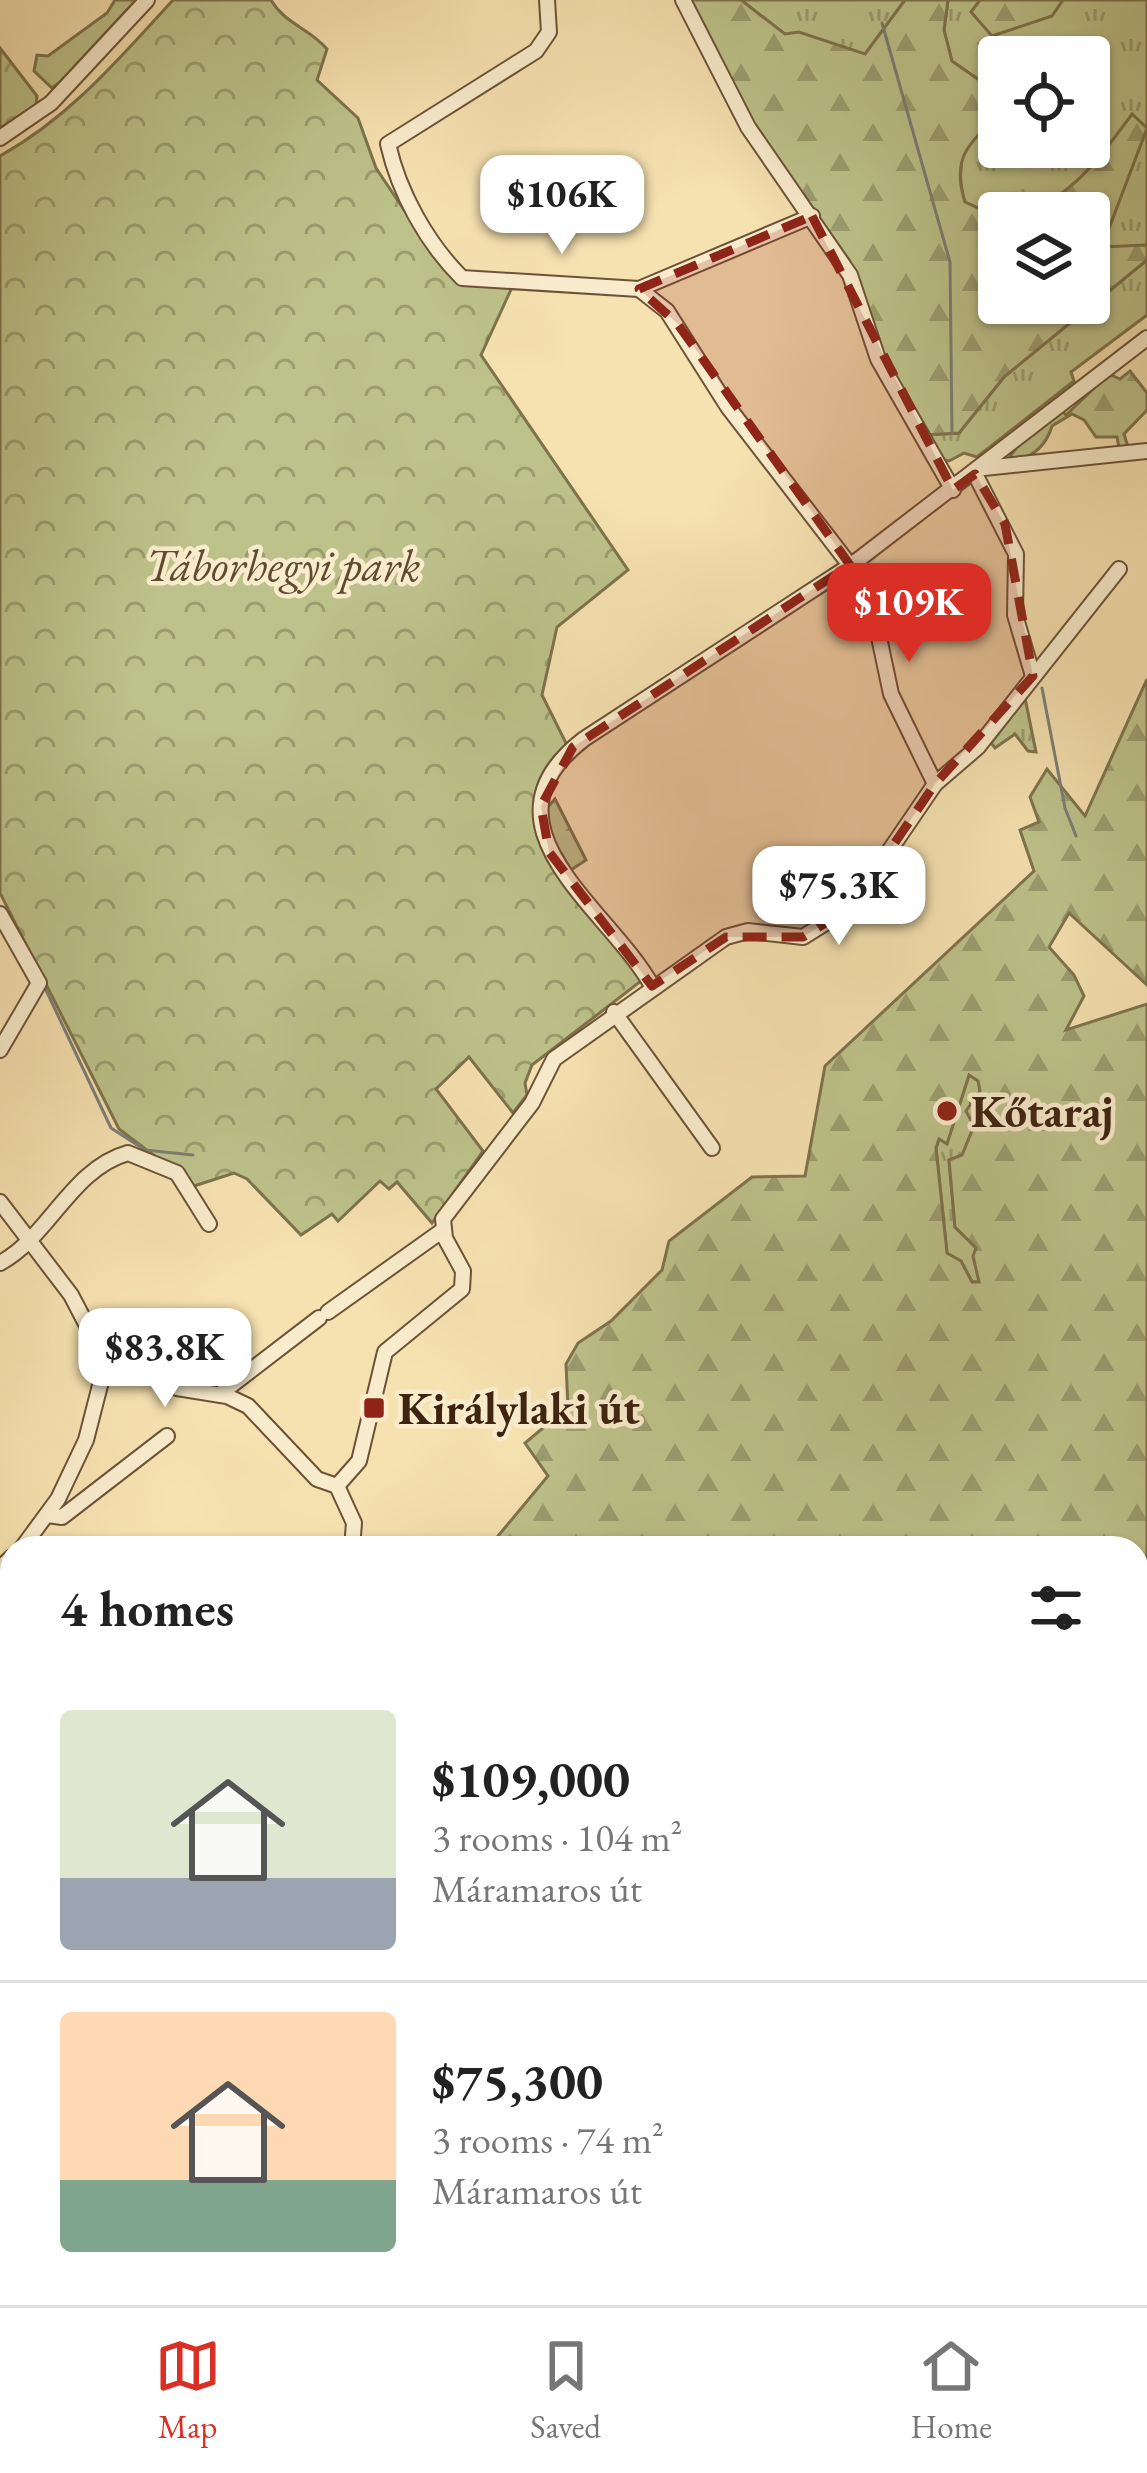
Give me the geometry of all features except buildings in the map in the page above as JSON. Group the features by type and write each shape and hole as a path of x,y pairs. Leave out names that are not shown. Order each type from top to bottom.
{"street":[{"path":"0,138 51,104 147,0"},
{"path":"547,0 545,42 388,144 436,252 462,278 639,289 812,217"},
{"path":"683,0 748,128 850,275 878,358 953,490"},
{"path":"639,289 676,323 740,424 824,535 854,563 875,609 891,694 935,784"},
{"path":"652,986 634,953 548,852 541,819 545,784 558,761 584,739 854,563 980,471 1147,338"},
{"path":"980,471 1147,451"},
{"path":"980,471 1016,554 1016,615 1033,676"},
{"path":"337,1486 358,1461 385,1352 462,1288 463,1271 442,1231 447,1208 532,1103 554,1059 614,1012 726,937 748,931 803,937 820,932 851,907 935,784 978,747 1119,569"},
{"path":"0,914 36,977 37,989 0,1051"},
{"path":"614,1012 712,1148"},
{"path":"0,1263 31,1241 78,1186 128,1153 177,1173 208,1224"},
{"path":"0,1202 83,1313 106,1362 86,1440 32,1536"},
{"path":"220,1394 442,1231"},
{"path":"106,1362 130,1355 177,1388 220,1394 248,1406 317,1479 337,1486 354,1523 353,1536"},
{"path":"48,1515 62,1517 167,1436"}],"highlighted area":[{"path":"812,216 953,490 975,474 1005,524 1033,676 935,784 851,907 803,937 726,937 652,986 549,852 541,806 573,747 850,565 677,323 639,289"}],"green space":[{"path":"115,0 136,0 52,88 34,71 37,55 48,56 107,13"},
{"name":"Táborhegyi park","path":"173,0 271,0 327,49 317,80 358,118 376,168 433,253 461,281 514,283 481,355 628,570 557,627 542,695 567,745 542,774 535,804 540,835 555,866 641,981 532,1065 525,1083 527,1095 513,1113 469,1057 436,1089 483,1151 432,1223 397,1182 389,1189 380,1181 338,1221 332,1214 301,1235 247,1179 234,1173 194,1186 119,1129 0,893 0,156 71,105"},
{"path":"688,0 741,0 785,34 799,32 865,54 905,0 948,0 944,30 952,61 978,79 978,137 965,153 960,174 965,202 978,208 978,324 1069,324 1004,377 959,433 926,435 894,380 849,260 750,122"},
{"path":"741,0 905,0 865,55 785,35"},
{"path":"948,0 1147,0 1147,128 1110,157 1110,36 978,36 978,80 952,62 944,30"},
{"path":"980,0 1063,0 1052,16 992,36 971,12"},
{"path":"0,48 37,96 36,107 0,128"},
{"path":"1132,114 1147,128 1110,226 1110,192 1063,192 1089,168 1110,168 1110,143"},
{"path":"978,116 978,168 1097,168 1064,192 978,192 978,208 965,202 961,186 962,157"},
{"path":"1147,128 1147,245 1110,247 1110,225"},
{"path":"1147,245 1147,260 1110,290 1110,247"},
{"path":"1147,260 1147,315 1071,372 1074,381 977,457 964,453 949,461 939,459 926,435 959,433 1004,377 1069,324 1110,324 1110,290"},
{"path":"1130,371 1147,393 1147,410 1124,434 1128,447 1119,448 1117,437 1096,437 1084,420 1072,414 1052,426 1035,452 1006,462 1022,440 1061,410 1066,415 1109,374 1120,379"},
{"path":"1147,679 1147,985 1069,913 1049,947 1074,975 1084,996 1066,1030 1147,1004 1147,1536 498,1536 548,1476 525,1443 568,1407 566,1364 578,1343 611,1321 662,1270 669,1241 752,1177 805,1176 825,1066 1034,871 1020,830 1039,822 1030,797 1047,769 1085,816","holes":["969,1075 978,1081 980,1091 966,1111 974,1126 962,1155 949,1160 955,1227 976,1248 973,1256 979,1282 972,1282 961,1261 947,1253 936,1148 939,1139 947,1144"]},
{"path":"1025,698 1036,752 1028,751 1015,734 995,748 991,743"},
{"path":"555,799 586,860 571,870 550,835 547,808"},
{"path":"969,1075 979,1081 980,1092 970,1100 974,1126 962,1156 949,1160 955,1227 977,1248 980,1282 972,1282 961,1261 947,1254 936,1148 939,1138 947,1143"}],"waterway":[{"path":"882,23 950,262 952,433"},
{"path":"1042,688 1065,808 1076,836"},
{"path":"45,988 111,1128 145,1150 193,1155"}],"place":[{"name":"Kőtaraj","path":"947,1111"},
{"name":"Királylaki út","path":"374,1408"}]}
